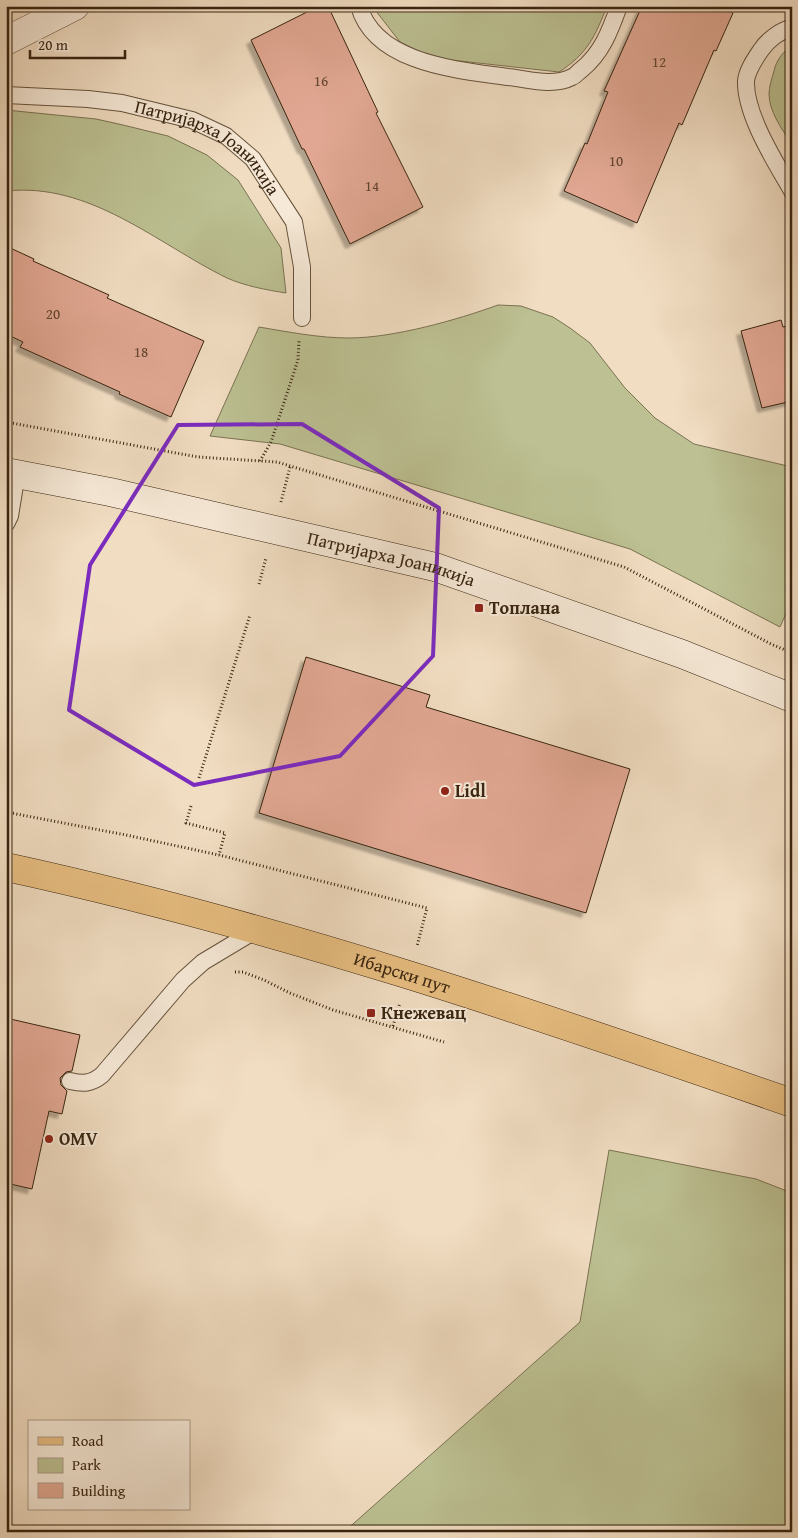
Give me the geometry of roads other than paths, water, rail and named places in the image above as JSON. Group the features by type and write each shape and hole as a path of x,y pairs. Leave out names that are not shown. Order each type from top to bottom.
{"main road":[{"path":"6,41 75,6"},
{"name":"Патријарха Јоаникија","path":"12,473 128,496 435,567 682,654 792,698"},
{"name":"Ибарски пут","path":"6,866 258,929 409,973 619,1042 792,1103"}],"lane":[{"path":"359,6 375,35 398,51 445,68 552,82 572,78 588,64 601,49 620,6"},
{"path":"792,28 786,29 774,36 763,47 752,63 746,80 751,110 769,152 792,192"},
{"name":"Патријарха Јоаникија","path":"6,95 88,99 122,103 192,120 226,136 253,158 294,222 302,268 302,318"},
{"path":"6,524 10,516 12,473"},
{"path":"70,1081 83,1084 95,1080 102,1075 183,980 203,962 258,929"}],"place":[{"name":"Топлана","path":"479,608"},
{"name":"Lidl","path":"445,791"},
{"name":"Кнежевац","path":"371,1013"},
{"name":"OMV","path":"49,1139"}]}
